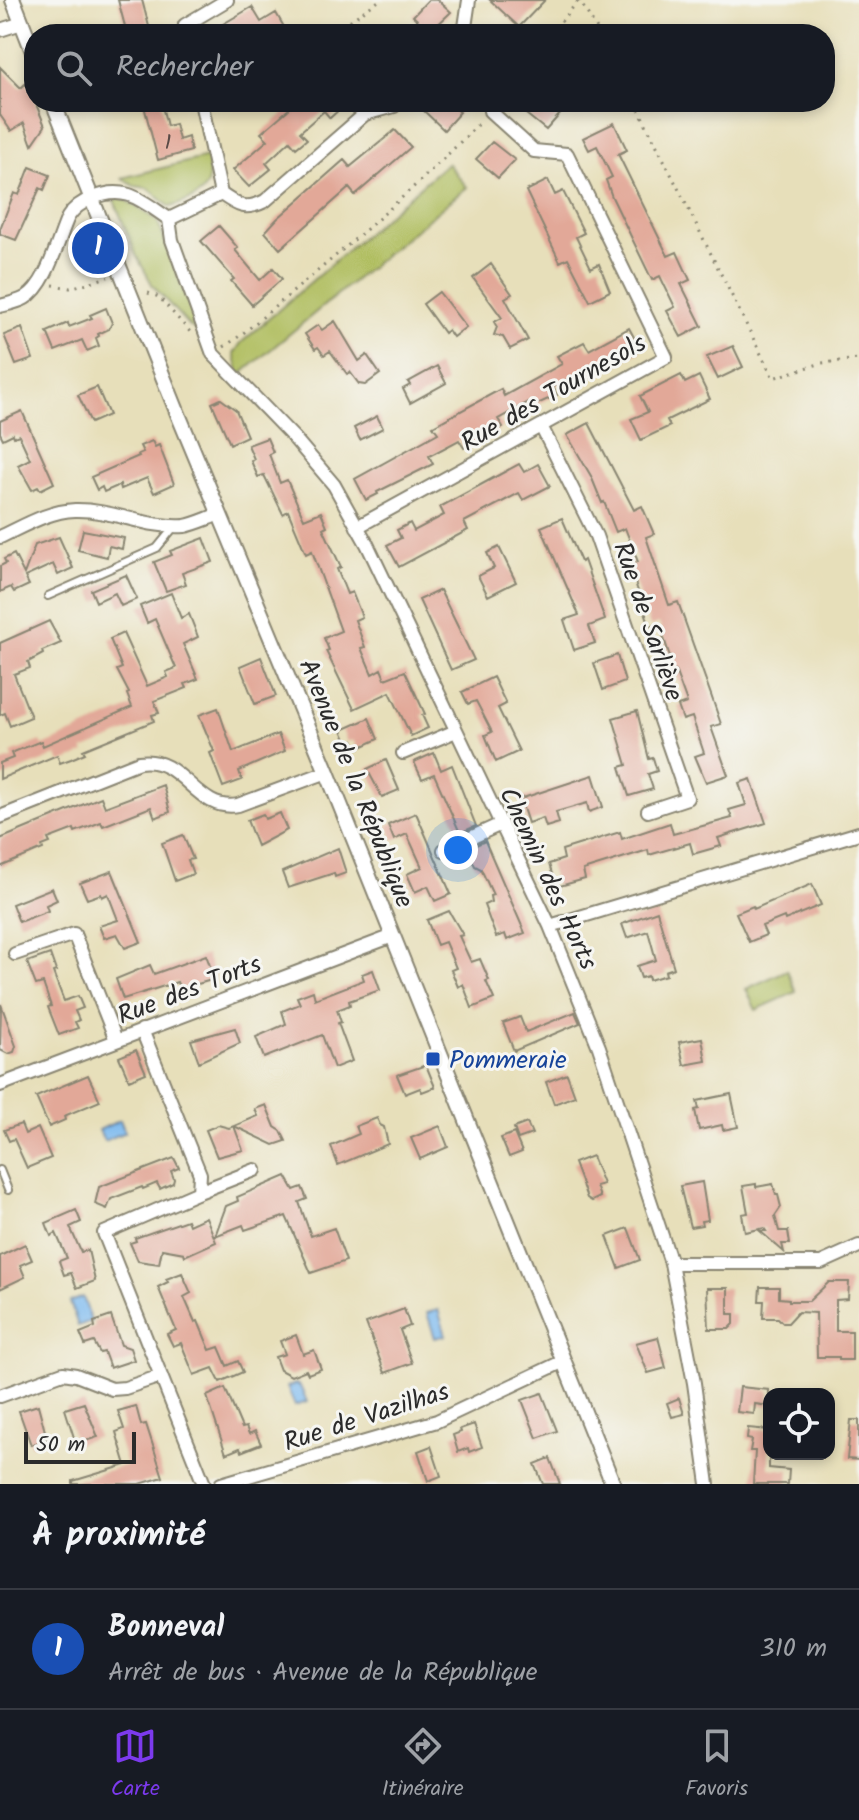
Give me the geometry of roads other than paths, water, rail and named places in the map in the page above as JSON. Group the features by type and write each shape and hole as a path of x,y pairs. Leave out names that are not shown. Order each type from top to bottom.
{"street":[{"path":"13,0 24,28"},
{"path":"187,24 227,0"},
{"path":"465,24 469,0"},
{"path":"0,30 22,23"},
{"name":"Avenue de la République","path":"57,112 613,1484"},
{"path":"203,112 221,194 236,205 252,207 265,201 365,114 372,112"},
{"name":"Rue des Tournesols","path":"357,527 666,357 567,154 534,151 491,112"},
{"path":"0,306 24,299 42,281 68,217 78,205 91,198 120,191 135,196 169,219 221,194"},
{"name":"Chemin des Horts","path":"169,219 172,240 213,354 295,439 334,485 550,926 599,1047 671,1263 694,1383 708,1484"},
{"name":"Rue de Sarliève","path":"541,426 596,536 687,798 648,811"},
{"path":"0,537 47,515 75,510 116,514 164,526 188,525 220,514"},
{"path":"403,753 456,731"},
{"path":"0,817 139,762 153,760 167,764 210,801 224,807 238,805 327,772"},
{"path":"444,850 501,824"},
{"path":"550,926 859,833"},
{"path":"15,954 74,934 116,1040"},
{"name":"Rue des Torts","path":"0,1085 393,936"},
{"path":"142,1030 200,1174 199,1192"},
{"path":"204,1484 104,1233 255,1170"},
{"path":"671,1263 821,1263 858,1249"},
{"name":"Rue de Vazilhas","path":"221,1484 437,1421 564,1361"},
{"path":"0,1396 63,1373 112,1389 161,1376"}],"lane":[{"path":"48,596 157,548 175,526"},
{"path":"0,1170 8,1190"}],"water":[{"path":"120,1120 125,1132 104,1141 99,1130"},
{"path":"83,1297 91,1321 78,1326 70,1302"},
{"path":"438,1310 446,1335 435,1338 427,1313"},
{"path":"300,1386 307,1402 295,1406 287,1387"}],"place":[{"name":"Bonneval","path":"98,248"},
{"name":"Pommeraie","path":"433,1059"}]}
